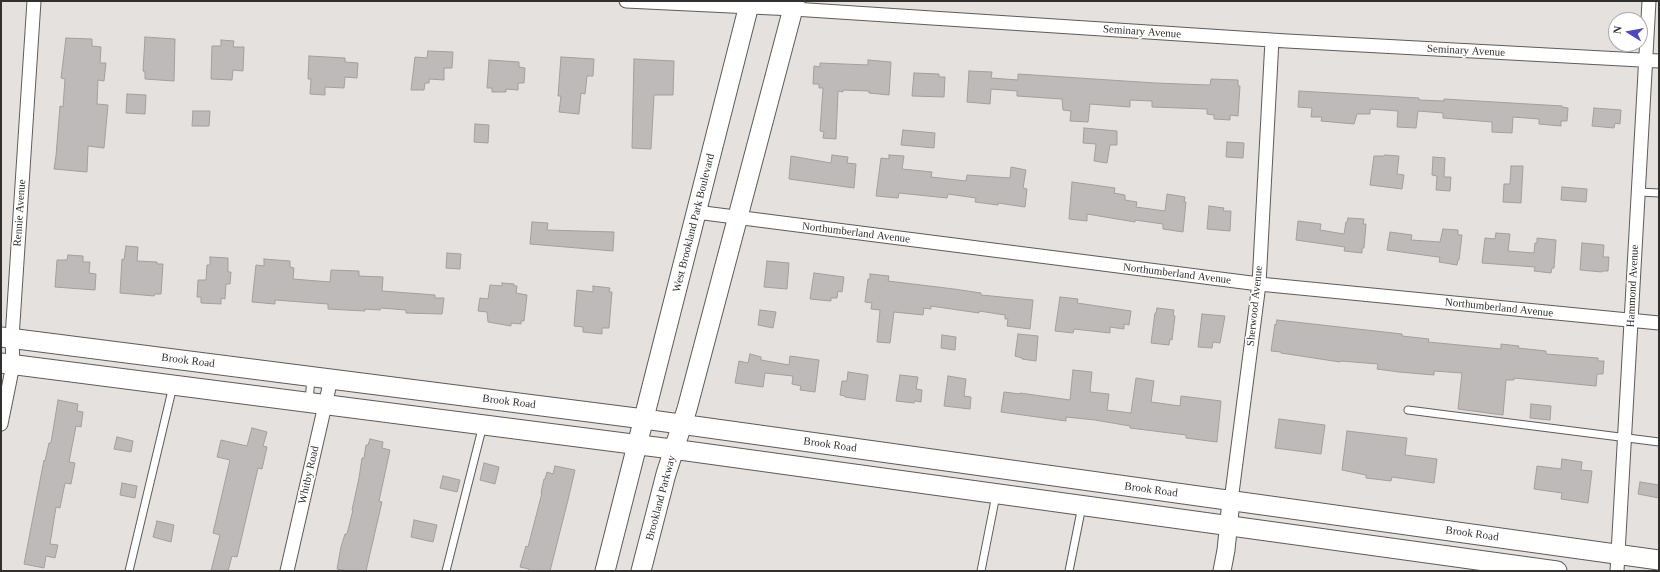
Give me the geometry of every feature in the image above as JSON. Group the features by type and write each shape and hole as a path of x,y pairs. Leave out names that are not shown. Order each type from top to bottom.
{"main road":[{"name":"West Brookland Park Boulevard","path":"637,445 749,4"},
{"path":"682,425 794,5"},
{"name":"Brook Road","path":"6,338 682,425 1231,501 1618,563 1659,560"},
{"path":"7,364 674,449 1557,571"},
{"name":"Brookland Parkway","path":"641,571 666,474 682,425"},
{"path":"605,571 637,445"}],"street":[{"name":"Rennie Avenue","path":"1,424 7,364 6,338 34,1"},
{"name":"Seminary Avenue","path":"626,1 794,5 1272,40 1659,61"},
{"name":"Hammond Avenue","path":"1618,563 1649,1"},
{"name":"Sherwood Avenue","path":"1222,571 1259,284 1272,40"},
{"name":"Northumberland Avenue","path":"696,212 1259,284 1659,323"},
{"name":"Whitby Road","path":"287,571 317,403 331,379"}],"lane":[{"path":"1639,192 1659,193"},
{"path":"311,377 317,403"},
{"path":"129,571 173,385"},
{"path":"1408,410 1659,442"},
{"path":"446,571 484,424"},
{"path":"981,571 996,494"},
{"path":"1069,571 1082,506"}],"building":[{"path":"145,37 175,39 174,81 145,79 145,72 143,71"},
{"path":"66,38 92,39 92,46 101,47 100,63 106,63 104,81 98,80 97,104 108,105 104,148 88,146 87,172 54,169 60,106 63,107 65,79 61,78"},
{"path":"221,40 234,41 233,47 244,47 243,71 233,70 232,80 211,79 212,46 221,46"},
{"path":"428,51 453,52 452,68 444,68 444,80 429,79 429,83 425,83 424,90 411,90 415,57 427,58"},
{"path":"309,56 345,58 345,62 358,63 357,78 345,77 344,88 325,87 325,95 310,94 311,79 308,79"},
{"path":"561,57 594,59 593,76 587,76 585,94 581,93 579,114 559,112 561,96 558,96"},
{"path":"634,59 674,61 673,95 654,95 651,149 632,148"},
{"path":"489,60 519,62 519,67 525,68 524,83 518,83 518,90 506,89 506,92 492,92 492,88 487,88"},
{"path":"868,60 891,62 889,95 869,93 869,91 838,91 836,139 823,138 824,132 820,131 823,88 819,88 819,84 813,84 814,66 820,67 820,63 868,65"},
{"path":"969,71 992,72 991,78 1018,80 1018,74 1208,85 1210,85 1211,79 1238,80 1238,86 1240,86 1238,116 1230,115 1230,120 1214,119 1214,115 1207,114 1207,109 1152,107 1152,101 1130,100 1130,107 1090,104 1088,122 1070,121 1071,111 1063,110 1062,99 1017,96 1017,91 991,89 990,104 967,102"},
{"path":"914,73 939,74 939,77 945,77 944,97 912,96"},
{"path":"1299,91 1419,98 1419,100 1444,101 1444,99 1562,106 1568,108 1567,121 1561,121 1561,126 1539,124 1539,119 1513,117 1512,133 1492,132 1492,122 1443,118 1443,113 1418,111 1416,128 1397,127 1398,111 1370,109 1370,114 1357,114 1354,124 1321,121 1322,117 1311,117 1312,108 1298,107"},
{"path":"127,94 146,95 145,114 126,113"},
{"path":"1594,108 1621,110 1620,124 1615,123 1614,128 1592,126"},
{"path":"193,111 210,111 209,126 192,126"},
{"path":"475,124 489,125 488,143 474,142"},
{"path":"1084,128 1117,131 1117,145 1110,145 1107,163 1094,161 1096,144 1083,143"},
{"path":"903,130 935,133 934,148 901,145"},
{"path":"1227,142 1244,143 1243,158 1226,157"},
{"path":"832,155 848,157 847,163 856,164 854,188 789,179 791,156 831,163"},
{"path":"889,155 904,156 902,169 932,172 931,177 966,181 967,175 1010,178 1011,167 1026,170 1023,188 1027,189 1025,207 998,203 998,205 975,202 976,198 948,194 947,198 899,193 898,198 876,196 881,158 889,159"},
{"path":"1374,156 1399,156 1397,174 1404,175 1402,189 1370,185"},
{"path":"1433,157 1445,158 1444,177 1451,177 1450,191 1436,190 1437,176 1432,175"},
{"path":"1511,166 1523,166 1521,203 1503,202 1504,184 1510,184"},
{"path":"1072,182 1115,188 1114,193 1125,195 1125,200 1137,202 1136,207 1165,211 1167,194 1185,197 1184,202 1186,202 1183,232 1163,229 1163,224 1135,220 1135,222 1087,214 1087,221 1069,219"},
{"path":"1562,187 1587,189 1586,202 1561,200"},
{"path":"1209,206 1224,208 1223,211 1231,211 1230,231 1207,229"},
{"path":"1348,218 1364,219 1363,224 1366,224 1364,248 1362,248 1362,253 1344,251 1345,247 1296,240 1298,221 1321,224 1320,230 1344,234"},
{"path":"532,222 548,223 547,230 614,232 613,251 530,244"},
{"path":"1443,229 1458,230 1458,235 1462,235 1457,265 1439,262 1440,257 1387,250 1390,232 1412,235 1411,240 1440,242"},
{"path":"1496,233 1510,234 1508,251 1534,253 1537,238 1556,240 1554,268 1552,268 1551,273 1534,271 1535,267 1482,263 1485,238 1495,239"},
{"path":"1582,243 1604,245 1603,257 1609,257 1608,271 1602,272 1580,270"},
{"path":"126,246 138,247 137,261 157,262 157,264 163,264 161,294 155,294 154,296 120,293 122,259 124,260"},
{"path":"447,253 461,254 460,269 446,268"},
{"path":"68,255 83,256 83,262 90,262 89,273 96,274 95,290 55,287 57,260 67,260"},
{"path":"210,257 228,258 228,272 231,272 230,284 226,284 225,299 221,298 221,304 201,303 201,297 197,297 198,280 206,280 207,265 210,265"},
{"path":"264,259 290,261 290,267 294,268 293,279 330,282 331,270 359,271 359,276 383,277 382,291 435,295 435,298 444,298 442,314 406,313 406,310 381,308 380,310 365,309 365,311 328,309 328,304 275,300 275,304 252,302 256,265 264,266"},
{"path":"767,261 789,263 787,289 764,287"},
{"path":"814,273 844,277 842,292 838,291 837,298 831,298 831,301 810,299"},
{"path":"870,274 889,276 888,281 981,293 981,295 1033,300 1030,329 1007,326 1008,319 1005,319 1005,315 931,306 931,309 924,308 923,315 894,312 890,343 877,342 880,310 871,309 872,303 865,302"},
{"path":"502,283 514,284 514,286 517,286 516,293 527,295 524,321 521,321 521,324 511,323 511,326 488,322 487,312 478,311 480,298 488,299 490,285 502,286"},
{"path":"593,286 610,288 609,292 612,292 609,328 602,328 602,334 583,332 583,327 574,326 577,290 593,292"},
{"path":"1060,297 1078,299 1077,303 1131,311 1129,325 1124,324 1124,329 1110,327 1110,333 1074,329 1073,333 1055,331"},
{"path":"1157,308 1174,310 1173,315 1175,316 1172,340 1170,339 1169,345 1151,343"},
{"path":"760,310 776,312 773,328 758,325"},
{"path":"1202,314 1225,316 1220,343 1213,342 1212,348 1198,347"},
{"path":"1277,320 1402,334 1402,336 1429,339 1428,342 1501,349 1501,344 1519,346 1518,348 1546,351 1546,354 1598,358 1598,361 1604,361 1603,374 1597,374 1596,386 1514,378 1514,380 1506,380 1503,415 1458,409 1462,373 1434,371 1434,375 1399,372 1377,369 1378,364 1340,362 1271,351 1275,324 1276,325"},
{"path":"1018,334 1038,336 1036,361 1022,359 1015,356"},
{"path":"942,335 956,337 955,350 941,348"},
{"path":"750,354 761,357 761,360 789,365 790,356 819,360 815,392 800,390 801,386 792,384 793,376 765,373 763,387 735,383 739,361 748,363"},
{"path":"1073,370 1092,372 1090,392 1109,394 1107,410 1131,413 1136,378 1154,381 1151,402 1180,406 1181,396 1221,401 1217,442 1186,438 1186,435 1130,428 1130,426 1095,420 1066,417 1066,421 1001,412 1004,392 1070,400"},
{"path":"848,372 868,375 865,400 840,395 842,381 847,381"},
{"path":"900,375 918,377 916,389 922,390 921,402 915,401 914,403 896,401"},
{"path":"948,376 966,379 964,396 971,397 970,409 944,406"},
{"path":"58,400 78,404 77,411 83,412 81,427 76,426 69,462 75,463 71,484 65,483 60,508 56,507 50,544 58,545 55,558 46,556 44,568 24,564 44,460 45,461 49,443 51,443"},
{"path":"1531,404 1551,406 1550,420 1530,418"},
{"path":"1279,419 1325,425 1321,454 1275,448"},
{"path":"252,428 267,432 263,446 267,447 262,469 258,468 237,557 232,556 228,571 211,571 220,535 213,533 230,460 217,457 221,440 247,446"},
{"path":"1347,431 1407,438 1405,455 1437,459 1434,483 1392,477 1391,481 1366,478 1366,475 1342,470"},
{"path":"117,437 133,441 131,452 114,449"},
{"path":"370,439 383,442 382,448 390,450 379,501 382,502 366,571 347,571 337,569 341,547 345,534 347,534 353,510 362,458 364,458 366,445 368,445"},
{"path":"1562,459 1582,462 1581,470 1592,471 1588,503 1561,499 1562,493 1534,489 1537,466 1561,469"},
{"path":"484,463 499,467 495,484 480,480"},
{"path":"555,466 575,470 550,571 528,571 529,569 520,567 526,546 528,547 542,493 544,479 547,472 553,474"},
{"path":"443,476 460,480 457,492 440,488"},
{"path":"1640,482 1659,485 1659,498 1638,494"},
{"path":"122,483 137,486 135,498 120,495"},
{"path":"414,520 437,525 433,542 411,537"},
{"path":"157,521 174,525 171,542 153,537"}]}
